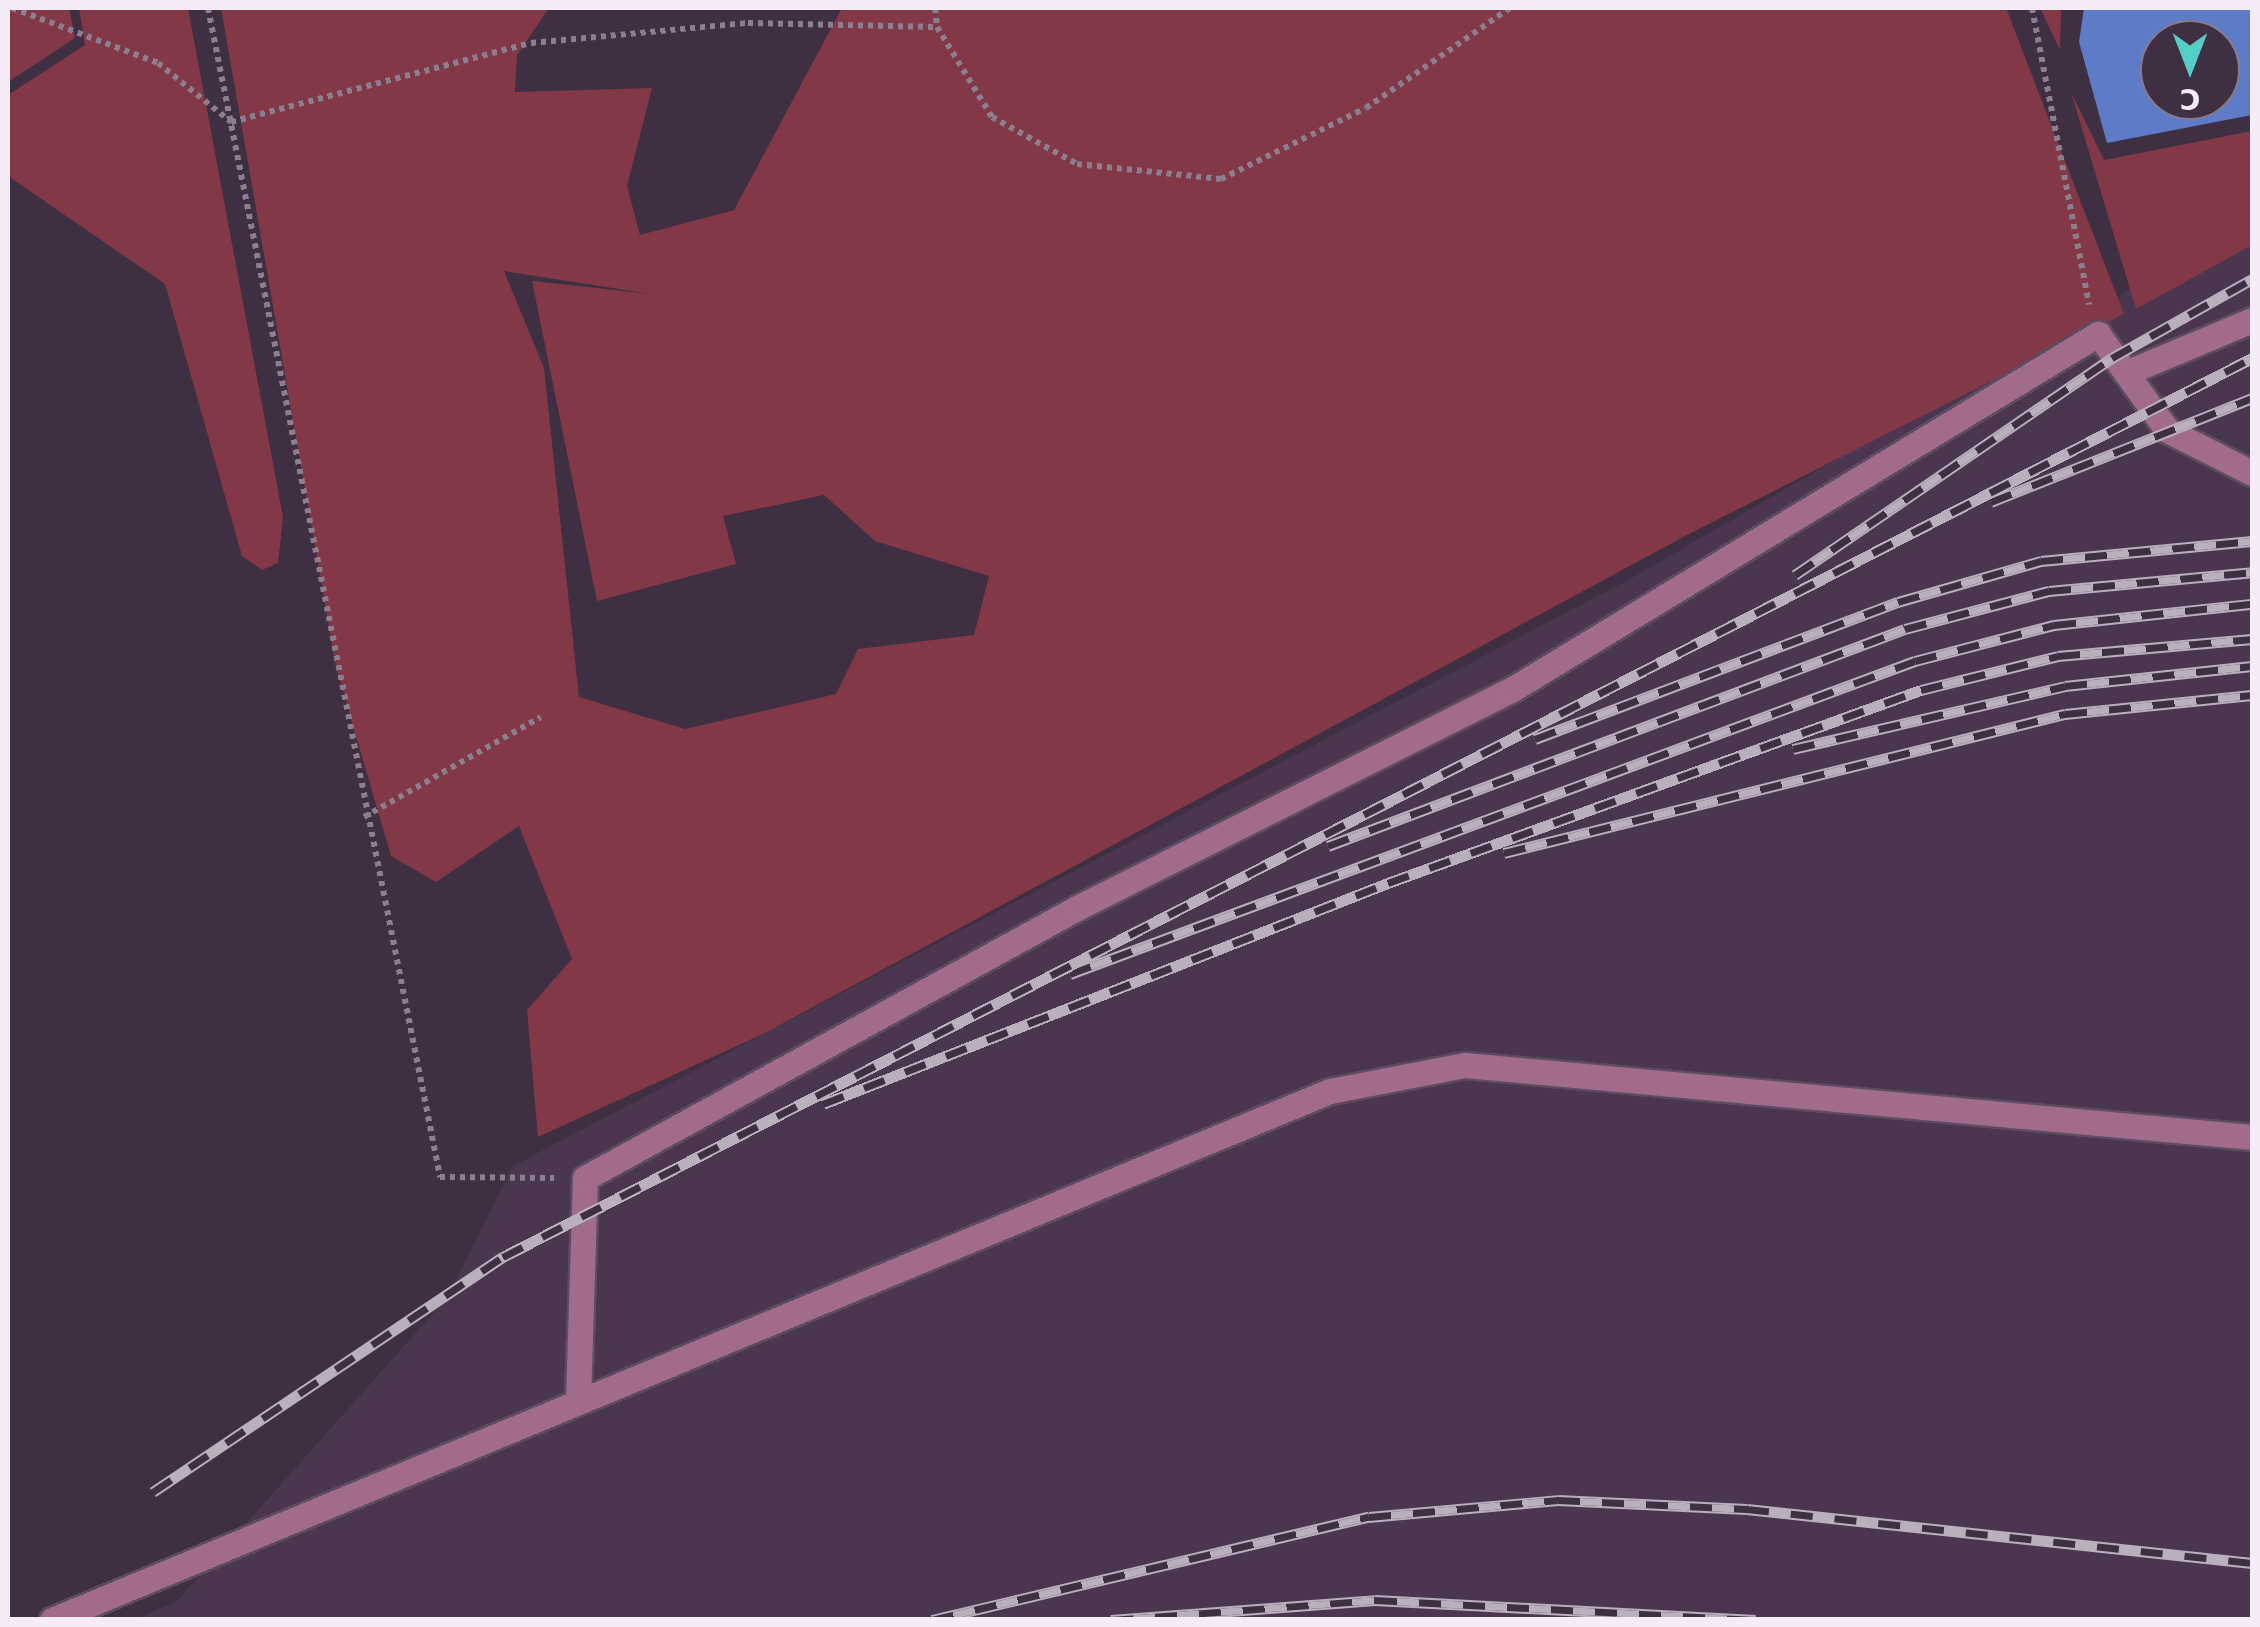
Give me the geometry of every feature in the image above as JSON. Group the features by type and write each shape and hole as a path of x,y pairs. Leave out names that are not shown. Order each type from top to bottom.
{"street":[{"path":"2126,373 2252,320"},
{"path":"578,1400 586,1178 1076,908 1512,690 2098,334 2167,430 2252,473"},
{"path":"67,1617 211,1550 1330,1090 1465,1065 2252,1138"}],"path":[{"path":"12,8 158,63 231,122"},
{"path":"208,8 364,818 440,1176 586,1178"},
{"path":"936,8 937,27 992,117 1077,164 1221,180 1366,108 1510,8"},
{"path":"2032,8 2076,259 2098,334"},
{"path":"231,122 531,43 748,22 937,27"},
{"path":"364,818 542,717"}],"shaded area":[{"path":"8,8 69,8 75,38 8,82"},
{"path":"79,8 188,8 283,517 278,563 262,570 242,556 165,284 8,176 8,95 85,45"},
{"path":"221,8 549,8 517,55 515,92 652,88 627,186 640,235 734,210 842,8 2006,8 2124,314 1687,535 767,1032 538,1137 527,1010 572,959 519,826 436,882 391,856 336,667","holes":["504,271 651,294 532,281 597,601 736,564 723,516 824,495 875,541 989,576 974,635 858,649 836,694 685,729 579,697 544,368"]},
{"path":"2040,8 2061,8 2060,50"},
{"path":"2071,92 2104,160 2252,131 2252,245 2136,309"},
{"path":"2252,219 2252,1619 134,1620 176,1602 447,1298 513,1166 1630,579"}],"water":[{"path":"2084,8 2252,8 2252,115 2240,117 2240,20 2140,20 2140,120 2226,120 2107,143 2079,42"}],"railway":[{"path":"1795,575 2112,358 2252,279"},
{"path":"153,1492 503,1257 2252,358"},
{"path":"1991,502 2252,398"},
{"path":"1535,739 1898,602 2041,561 2252,541"},
{"path":"1328,846 1905,629 2049,591 2252,572"},
{"path":"1070,974 1915,661 2054,625 2252,604"},
{"path":"823,1104 1388,883 1921,690 2058,656 2252,639"},
{"path":"1793,749 2065,686 2252,666"},
{"path":"1504,853 2065,714 2252,695"},
{"path":"932,1620 1369,1517 1558,1500 1747,1509 2252,1563"},
{"path":"1111,1620 1375,1600 1755,1620"}]}
